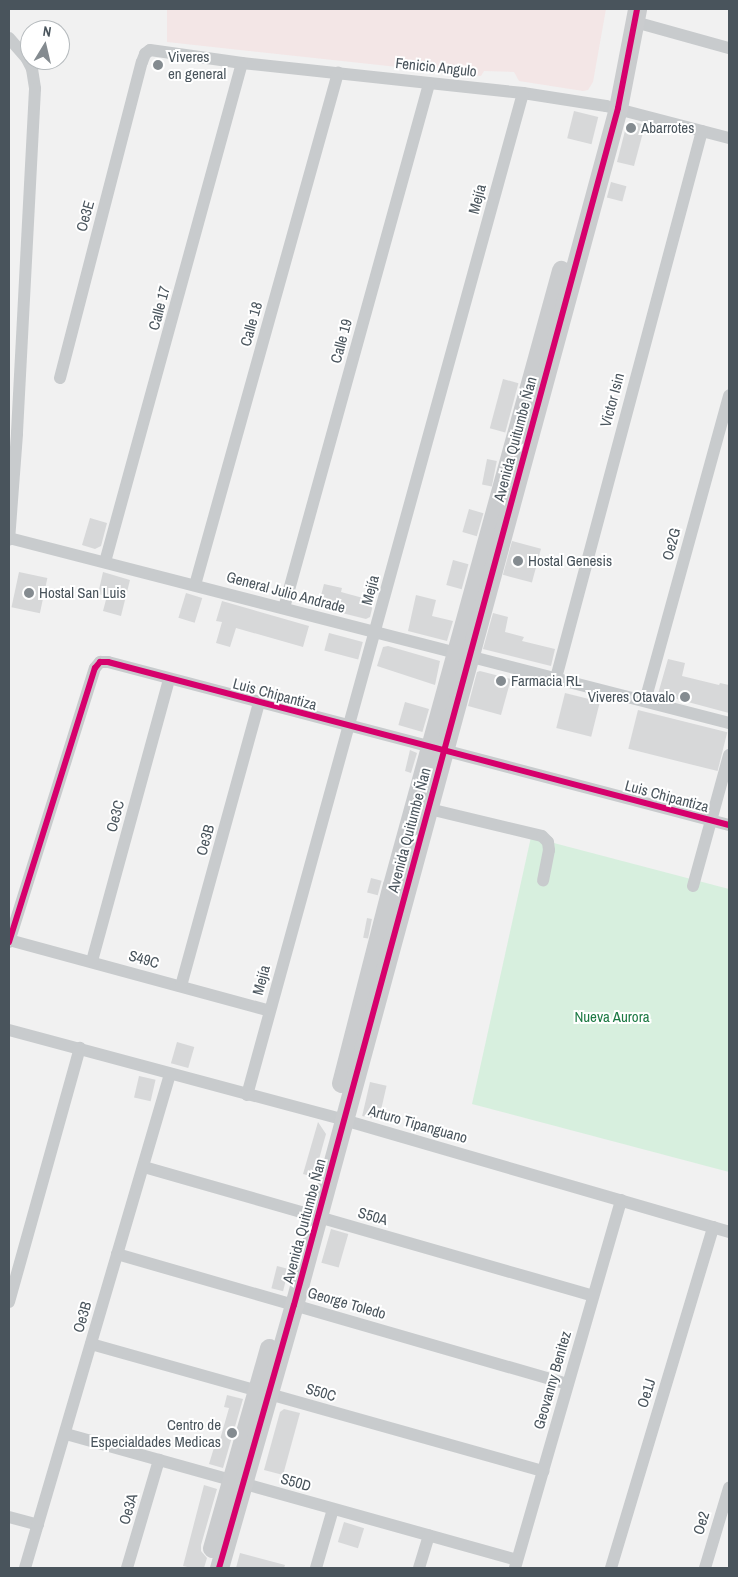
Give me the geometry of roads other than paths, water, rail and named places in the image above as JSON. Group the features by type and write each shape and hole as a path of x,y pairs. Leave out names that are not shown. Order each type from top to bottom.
{"street":[{"path":"632,13 729,48"},
{"name":"Avenida Quitumbe Ñan","path":"220,1568 238,1482 612,107 632,13"},
{"path":"9,38 27,59 32,69 35,90 9,538"},
{"name":"Fenicio Angulo","path":"142,62 145,54 150,50 242,63 523,93 612,107 729,138"},
{"name":"Oe3E","path":"60,378 142,62"},
{"name":"Calle 17","path":"105,562 242,63"},
{"name":"Calle 18","path":"195,585 338,73"},
{"name":"Calle 19","path":"284,608 429,84"},
{"name":"Mejía","path":"247,1095 523,93"},
{"name":"Victor Isin","path":"556,678 702,130"},
{"name":"Oe2G","path":"645,702 729,395"},
{"name":"General Julio Andrade","path":"9,538 729,723"},
{"name":"Luis Chipantiza","path":"9,941 95,668 100,662 108,662 169,680 729,825"},
{"name":"Oe3C","path":"92,961 169,680"},
{"name":"Oe3B","path":"182,986 259,703"},
{"path":"693,886 729,755"},
{"path":"421,807 542,836 548,842 549,850 543,880"},
{"name":"S49C","path":"9,941 92,961 270,1011"},
{"name":"Arturo Tipanguano","path":"9,1030 338,1119 729,1232"},
{"path":"9,1302 80,1048"},
{"name":"Oe3B","path":"25,1568 66,1434 170,1074"},
{"name":"S50A","path":"144,1167 594,1296"},
{"name":"Geovanny Benitez","path":"516,1564 621,1200"},
{"name":"Oe1J","path":"611,1568 713,1227"},
{"name":"George Toledo","path":"117,1254 568,1384"},
{"name":"S50C","path":"91,1344 543,1471"},
{"name":"S50D","path":"66,1434 429,1535 516,1564"},
{"name":"Oe3A","path":"127,1568 159,1460"},
{"name":"Avenida Quitumbe Ñan","path":"207,1568 238,1482"},
{"name":"Oe2","path":"705,1568 729,1488"},
{"path":"316,1568 333,1509"},
{"path":"9,1517 38,1526"},
{"path":"419,1568 429,1535"}],"place":[{"name":"Viveres en general","path":"158,65"},
{"name":"Abarrotes","path":"631,128"},
{"name":"Hostal Genesis","path":"518,561"},
{"name":"Hostal San Luis","path":"29,593"},
{"name":"Farmacia RL","path":"501,681"},
{"name":"Viveres Otavalo","path":"685,697"},
{"name":"Centro de Especialdades Medicas","path":"232,1433"}],"park label":[{"name":"Nueva Aurora","path":"612,1017"}]}
